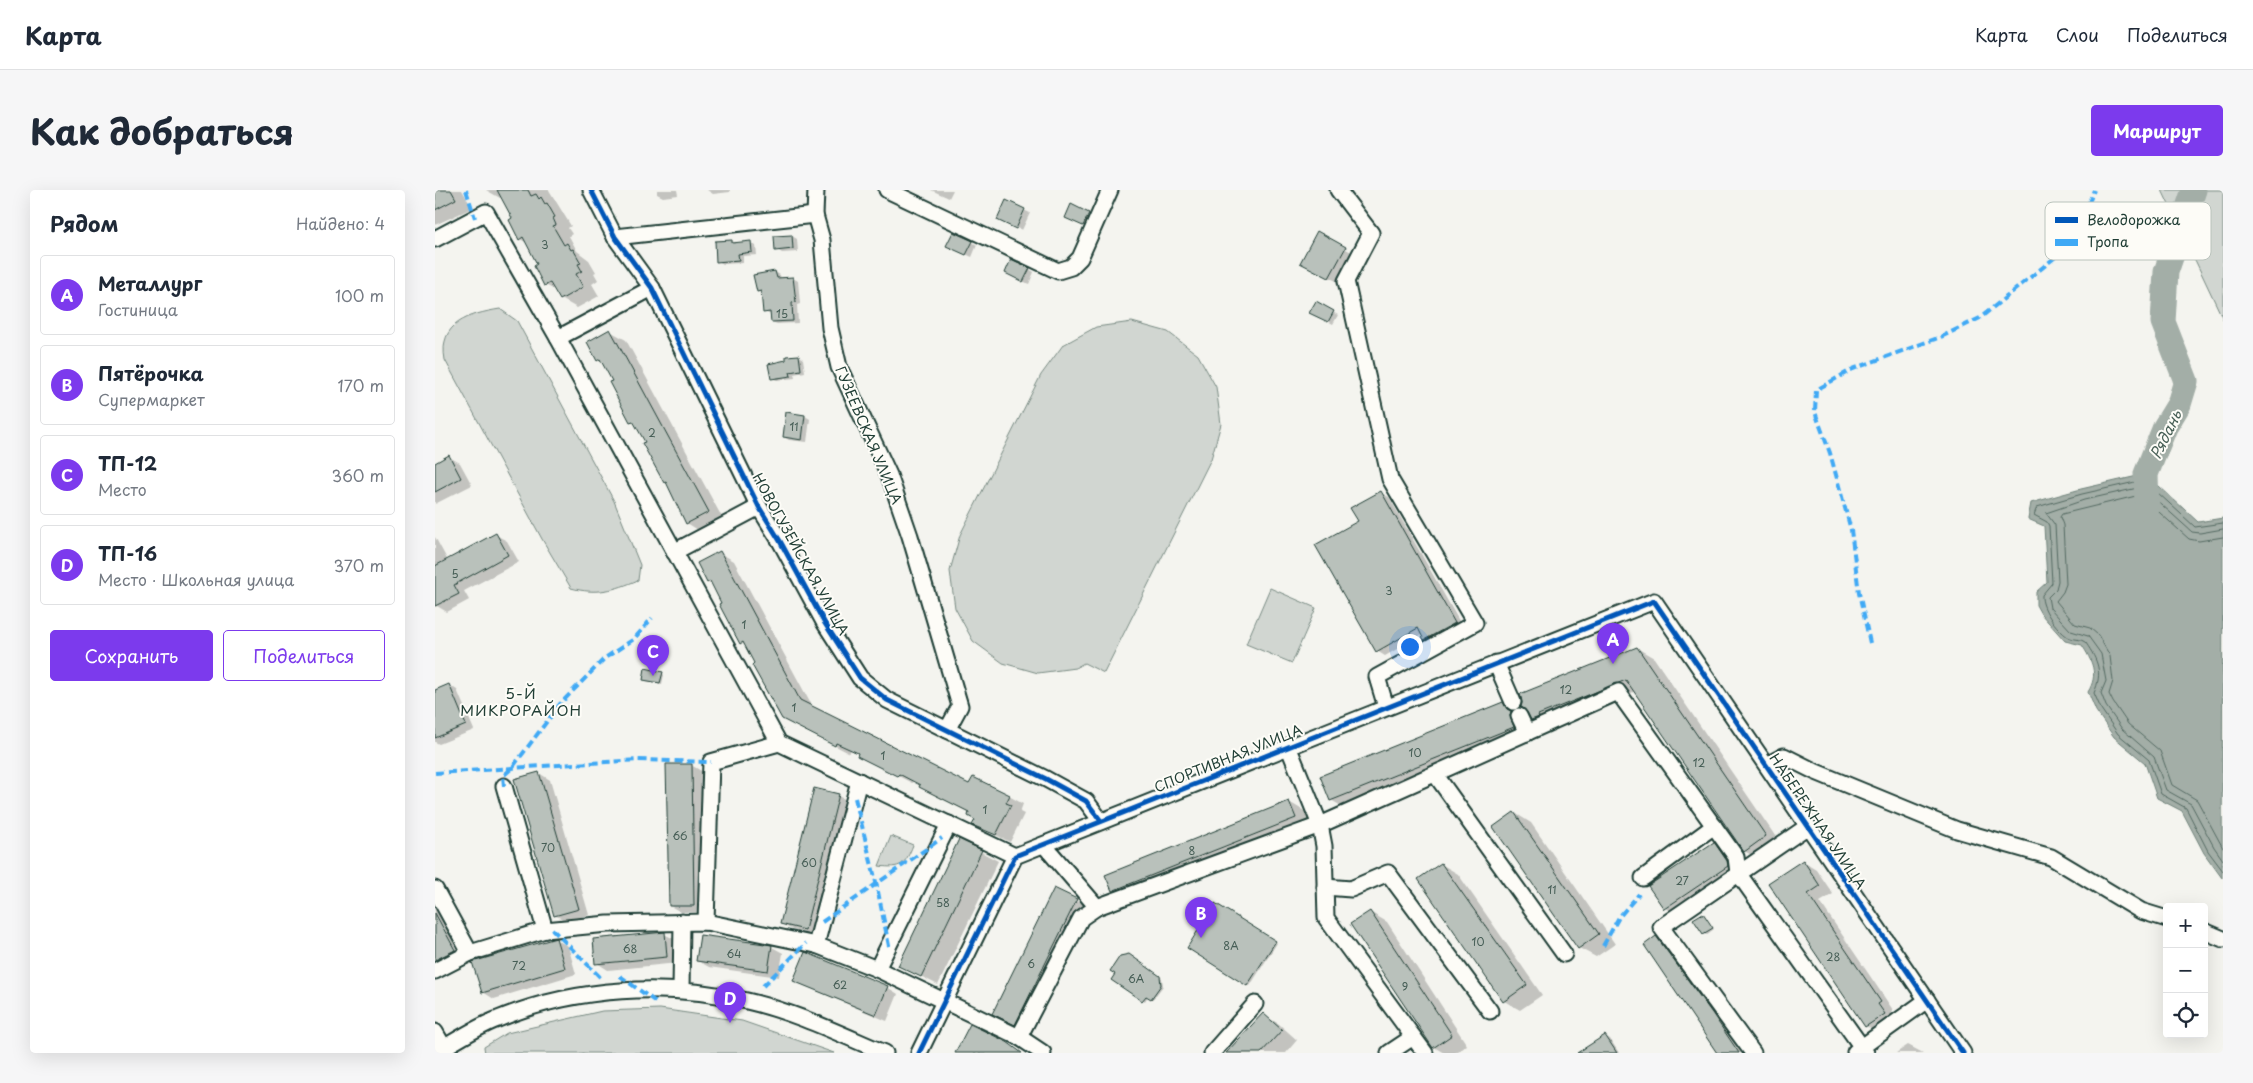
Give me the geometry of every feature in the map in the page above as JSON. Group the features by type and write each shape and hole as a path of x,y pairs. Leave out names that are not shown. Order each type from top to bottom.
{"street":[{"name":"НОВОГУЗЕЙСКАЯ УЛИЦА","path":"591,190 615,237 652,288 759,507 781,541 825,622 860,678 887,700 1086,801 1101,821"},
{"name":"ГУЗЕЕВСКАЯ УЛИЦА","path":"816,190 815,215 822,240 830,328 839,367 889,475 910,536 960,706 947,730"},
{"path":"887,190 1058,271 1071,267 1081,258 1110,190"},
{"path":"1339,190 1371,233 1346,281 1390,479 1475,623 1377,677 1385,707"},
{"path":"435,240 486,212 558,338 779,743 1015,856 919,1053"},
{"path":"615,237 815,215"},
{"path":"558,338 652,288"},
{"path":"674,552 759,507"},
{"name":"СПОРТИВНАЯ УЛИЦА","path":"1015,856 1654,601"},
{"name":"НАБЕРЕЖНАЯ УЛИЦА","path":"1654,601 1963,1053"},
{"path":"1495,663 1513,702"},
{"path":"1019,1037 1081,918 1097,907 1320,825 1618,692 1736,856 1738,873 1861,1051 1927,1000"},
{"path":"1519,716 1527,733"},
{"path":"706,922 711,762 779,743"},
{"path":"1288,746 1320,825 1324,846 1326,918 1425,1053"},
{"path":"1767,765 1784,756 1815,772 1957,830 2051,858 2141,911 2163,918"},
{"path":"1435,774 1564,954"},
{"path":"816,945 859,781"},
{"path":"504,786 545,930"},
{"path":"877,969 949,824"},
{"path":"1643,878 1715,826"},
{"path":"1753,1053 1661,927 1808,826"},
{"path":"1044,845 1097,907"},
{"path":"1325,887 1351,889 1388,873 1490,1011"},
{"path":"435,889 470,953"},
{"path":"681,990 682,922"},
{"path":"435,971 470,953 545,930 607,924 706,922 816,945 877,969 1019,1037 1043,1053"},
{"path":"2208,933 2223,939"},
{"path":"435,1032 442,1051 498,1019 545,1004 605,992 681,990 747,1001 796,1015 885,1053"},
{"path":"1212,1053 1255,1004"},
{"path":"1389,1053 1413,1037"}],"shaded area":[{"path":"2162,190 2223,190 2223,319 2195,260 2211,260 2211,202 2168,202"},
{"path":"500,309 517,321 614,501 640,565 638,580 597,591 571,588 542,539 445,360 444,347 446,337 451,329 467,318"},
{"path":"1132,322 1168,332 1198,355 1216,387 1221,424 1211,459 1104,673 1084,663 1075,668 1038,673 1003,663 973,641 955,608 950,571 960,535 1041,375 1063,345 1096,327"},
{"path":"1270,588 1316,608 1292,663 1246,644"},
{"path":"891,836 913,845 905,861 901,864 892,867 879,866"},
{"path":"660,1009 742,1021 834,1053 485,1053 484,1047 507,1033 602,1011"}],"water":[{"path":"2146,474 2198,522 2223,518 2222,878 2204,853 2182,811 2157,798 2145,763 2114,737 2096,711 2088,692 2093,679 2093,668 2082,645 2065,641 2041,614 2036,605 2036,592 2047,582 2044,526 2028,519 2031,503"}],"building":[{"path":"435,190 451,190 456,199 435,210"},
{"path":"497,190 528,190 531,196 536,194 539,199 541,197 545,204 547,203 555,217 553,218 556,225 553,226 564,245 567,243 571,250 573,249 581,263 578,264 582,271 576,274 583,287 560,300 550,283 544,286 534,266 537,264 523,237 519,240 509,220 512,218"},
{"path":"1006,200 1025,209 1016,229 997,220"},
{"path":"1071,204 1089,213 1083,226 1065,218"},
{"path":"1317,231 1346,247 1329,278 1300,263"},
{"path":"953,232 973,241 966,255 946,246"},
{"path":"792,235 793,249 775,251 774,236"},
{"path":"732,240 732,243 751,241 752,252 738,254 739,260 716,262 715,241"},
{"path":"1011,259 1030,268 1023,282 1005,273"},
{"path":"775,271 777,278 793,277 796,302 792,303 793,321 771,322 770,312 763,313 761,291 757,292 753,275"},
{"path":"1316,301 1334,311 1328,322 1309,313"},
{"path":"610,329 709,512 686,524 666,482 664,483 642,443 645,442 633,421 630,422 609,382 612,381 600,359 597,361 587,342"},
{"path":"799,355 801,370 790,372 791,376 771,379 768,364 786,360 786,356"},
{"path":"786,412 805,415 802,440 783,437"},
{"path":"449,455 461,478 435,492 435,463"},
{"path":"1381,491 1455,623 1424,640 1418,628 1376,652 1315,545 1358,521 1350,508"},
{"path":"496,533 508,555 454,585 459,594 435,606 435,566"},
{"path":"720,551 800,700 969,784 973,777 1010,795 1006,803 1011,805 996,835 972,825 975,820 968,816 969,812 919,787 920,785 857,756 858,753 836,743 835,746 782,719 752,665 754,663 743,642 740,644 722,610 719,604 721,603 710,581 707,583 697,563"},
{"path":"1637,647 1766,836 1744,852 1626,680 1538,715 1539,717 1531,720 1527,712 1521,707 1520,694"},
{"path":"645,668 663,672 660,683 643,680"},
{"path":"449,684 466,725 435,738 435,690"},
{"path":"1503,702 1507,709 1511,711 1510,716 1514,727 1330,801 1320,776"},
{"path":"666,764 692,764 694,906 669,906"},
{"path":"539,772 579,909 554,916 514,779"},
{"path":"814,788 839,794 805,930 780,924"},
{"path":"1289,801 1296,818 1112,891 1105,875"},
{"path":"1514,812 1599,934 1578,949 1493,827"},
{"path":"959,839 982,850 921,977 898,966"},
{"path":"1714,842 1727,861 1728,866 1664,909 1648,886"},
{"path":"1803,860 1820,886 1808,894 1881,1002 1878,1004 1885,1014 1865,1027 1768,883"},
{"path":"1441,863 1527,985 1503,1002 1418,879"},
{"path":"1054,888 1077,899 1015,1025 992,1014"},
{"path":"1215,903 1276,941 1247,986 1187,948"},
{"path":"1370,911 1452,1035 1433,1048 1350,924"},
{"path":"435,913 455,950 435,960"},
{"path":"1703,913 1713,928 1703,934 1693,919"},
{"path":"665,932 667,957 595,964 593,939"},
{"path":"700,935 772,945 768,971 696,961"},
{"path":"1656,936 1739,1053 1717,1053 1644,945"},
{"path":"556,938 565,968 482,993 472,962"},
{"path":"805,952 888,986 876,1015 793,981"},
{"path":"1129,954 1160,976 1161,985 1151,999 1146,996 1142,1001 1111,980 1115,974 1110,971 1120,956"},
{"path":"1263,1013 1282,1030 1261,1053 1226,1053"},
{"path":"970,1024 1007,1042 1022,1053 955,1053"},
{"path":"1605,1035 1617,1053 1577,1053"}],"waterway":[{"name":"Рядань","path":"2190,202 2194,190"},
{"name":"Рядань","path":"2147,508 2146,474 2165,427 2179,404 2186,381 2163,322 2166,272 2170,260"}],"marked path":[{"path":"466,190 475,218"},
{"path":"2089,202 2094,190"},
{"path":"1870,643 1859,593 1851,530 1830,453 1815,412 1816,390 1853,369 1943,336 1980,318 2052,260"},
{"path":"504,786 503,776 512,768 560,704 605,658 634,639 652,618"},
{"path":"435,773 637,760 711,762"},
{"path":"855,798 876,882 889,946"},
{"path":"822,922 942,838"},
{"path":"1603,946 1619,917 1639,894"},
{"path":"552,929 600,977"},
{"path":"763,986 806,943"},
{"path":"620,976 657,1003"}],"cycle path":[{"path":"591,190 615,237 652,288 759,507 780,541 824,622 860,678 887,700 1046,779 1086,801 1101,821"},
{"path":"919,1053 1015,856 1654,601 1963,1053"}],"place":[{"name":"Металлург","path":"1613,664"},
{"name":"ТП-12","path":"653,676"},
{"name":"Пятёрочка","path":"1201,938"},
{"name":"ТП-16","path":"730,1023"}],"district":[{"name":"5-Й МИКРОРАЙОН","path":"521,700"}]}
